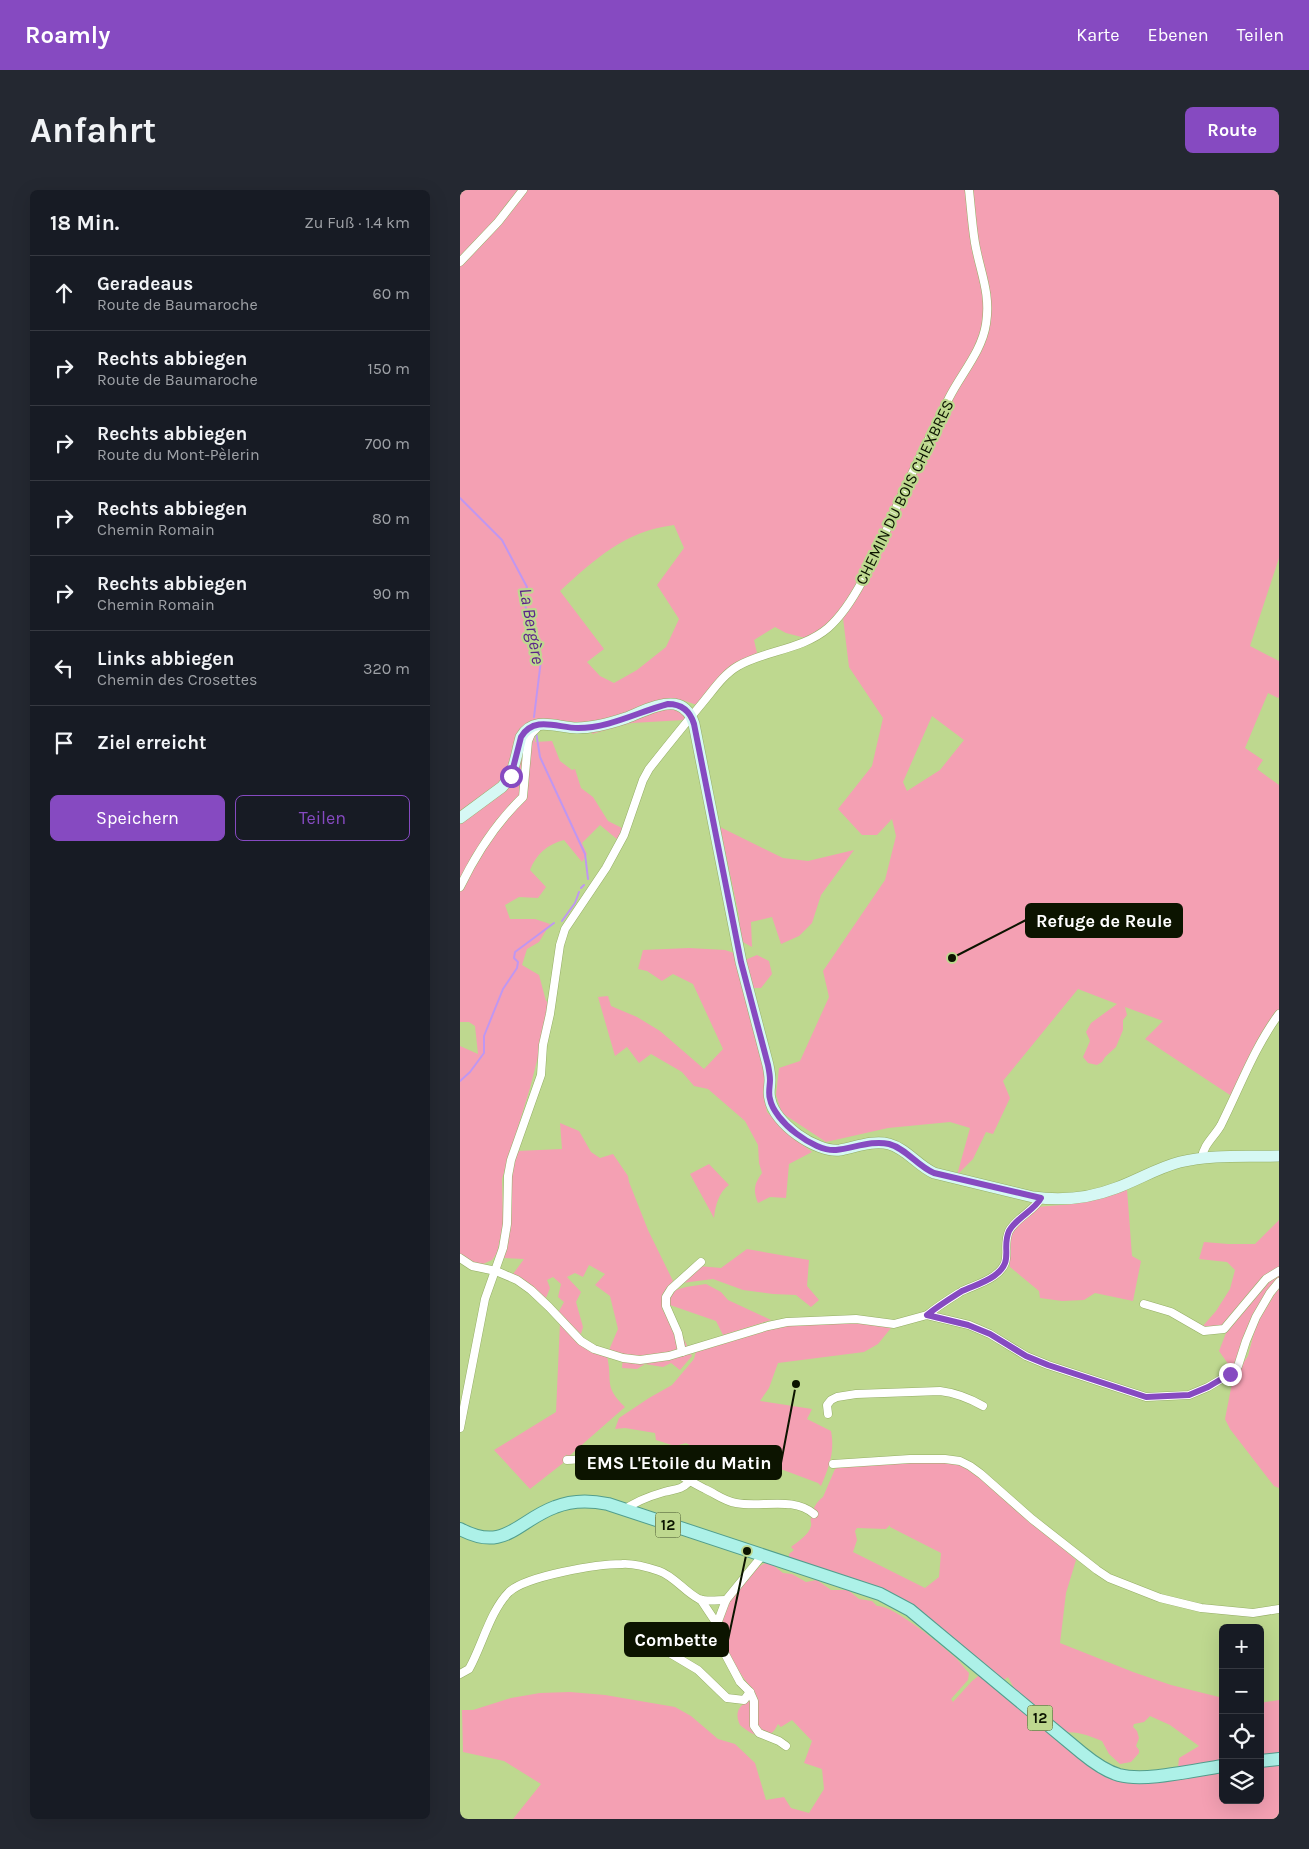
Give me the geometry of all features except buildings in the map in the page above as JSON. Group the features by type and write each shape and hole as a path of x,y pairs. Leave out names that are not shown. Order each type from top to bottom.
{"main road":[{"name":"12","path":"460,1529 474,1536 487,1538 502,1536 553,1508 582,1501 595,1502 624,1510 880,1594 903,1606 1082,1753 1119,1775 1149,1776 1219,1767"},
{"path":"1264,1761 1279,1759"}],"street":[{"path":"460,262 498,222 523,190"},
{"name":"CHEMIN DU BOIS CHEXBRES","path":"460,1428 485,1299 503,1248 507,1224 508,1176 511,1160 541,1075 543,1045 550,1014 560,945 565,929 606,868 624,835 643,780 649,769 721,680 738,666 808,640 828,628 846,606 873,559 902,494 983,335 987,317 986,285 975,244 969,190"},
{"path":"460,818 508,781 524,733 532,726 550,724 569,728 592,727 668,704 679,705 688,710 692,716 741,962 768,1065 770,1080 769,1098 774,1113 790,1128 812,1144 823,1149 838,1150 875,1143 890,1144 902,1150 923,1167 934,1173 1041,1198 1066,1199 1099,1193 1119,1187 1164,1167 1202,1158 1279,1156"},
{"path":"460,887 486,841 523,797 528,741 540,724"},
{"path":"1202,1158 1206,1146 1220,1127 1265,1035 1279,1014"},
{"path":"460,1258 472,1266 496,1271 517,1280 531,1290 581,1341 594,1349 623,1358 640,1360 669,1356 787,1322 856,1319 894,1324 927,1315 964,1291 994,1276 1002,1269 1007,1260 1010,1229 1041,1198"},
{"path":"682,1352 678,1333 666,1306 666,1297 671,1289 701,1262"},
{"path":"1144,1304 1171,1312 1204,1331 1224,1329 1266,1279 1279,1272"},
{"path":"927,1315 968,1325 990,1334 1026,1356 1048,1365 1146,1397 1189,1395 1208,1387 1235,1371 1256,1317 1279,1282"},
{"path":"828,1414 827,1405 831,1400 837,1397 856,1394 953,1392 983,1406"},
{"path":"567,1460 579,1460 602,1455 626,1455 650,1459 672,1470 689,1482 737,1504 795,1504 806,1507 814,1514"},
{"path":"833,1464 918,1459 945,1459 960,1462 982,1474 1032,1519 1109,1578 1160,1598 1201,1608 1252,1614 1279,1609"},
{"path":"624,1510 636,1502 682,1488 689,1482"},
{"path":"717,1624 726,1600 762,1556"},
{"path":"460,1674 469,1669 496,1611 508,1593 516,1587 535,1579 602,1565 624,1563 644,1566 662,1572 701,1600 717,1624 719,1640 724,1652 740,1682 750,1692 754,1701 754,1726 759,1733 786,1746"},
{"path":"701,1600 726,1600"},
{"path":"641,1636 698,1670 727,1698 744,1700 750,1692"}],"shaded area":[{"path":"460,190 1279,190 1279,558 1250,646 1279,661 1279,697 1268,693 1245,748 1263,760 1257,769 1279,785 1279,1011 1233,1094 1230,1095 1145,1039 1163,1021 1125,1007 1127,1015 1123,1020 1123,1030 1116,1047 1097,1065 1088,1063 1083,1057 1090,1041 1086,1032 1091,1023 1117,1004 1078,989 1003,1081 1010,1098 993,1134 986,1132 973,1159 957,1175 970,1128 950,1122 888,1128 826,1142 782,1113 776,1095 779,1068 800,1061 829,997 823,971 885,880 896,836 892,819 877,835 862,835 838,809 872,766 883,718 849,667 843,618 817,641 786,633 775,627 754,640 757,653 731,669 697,705 682,700 659,700 686,713 684,720 632,723 592,734 588,723 535,724 535,742 552,741 560,761 572,770 575,769 581,788 593,797 608,821 624,829 618,840 600,825 582,843 587,854 582,862 564,840 548,847 539,855 530,870 546,887 538,898 519,897 505,905 510,919 535,919 550,924 539,942 527,949 522,965 539,975 546,1001 548,1002 541,1045 530,1088 502,1179 503,1225 497,1253 492,1260 483,1264 472,1263 460,1255 460,1046 478,1054 475,1026 469,1022 460,1022","holes":["674,525 684,548 657,585 679,619 666,647 637,670 614,683 600,676 587,662 604,649 560,591 612,548 640,533","932,716 964,740 940,770 907,791 903,782"]},
{"path":"720,827 783,858 808,861 854,850 821,895 812,923 799,936 781,944 772,917 751,922 752,947 741,941 739,916"},
{"path":"689,948 725,950 734,953 765,1068 764,1096 767,1112 782,1128 812,1152 789,1164 786,1198 770,1197 758,1203 755,1188 762,1173 759,1163 758,1145 745,1121 708,1089 694,1086 682,1072 651,1054 639,1063 627,1047 615,1056 598,997 608,996 611,1006 637,1017 660,1031 704,1069 723,1049 693,984 673,974 662,981 647,971 638,969 643,950"},
{"path":"757,955 769,961 772,974 761,988 753,988 745,960"},
{"path":"560,1123 579,1131 591,1152 600,1158 613,1154 628,1176 648,1230 673,1281 665,1291 662,1309 683,1337 692,1356 680,1370 671,1363 663,1367 645,1364 637,1369 622,1368 623,1356 609,1350 618,1329 610,1296 595,1285 605,1274 589,1265 583,1277 575,1273 567,1277 581,1292 576,1302 583,1327 581,1334 558,1313 564,1302 558,1297 561,1284 553,1277 547,1280 550,1288 546,1298 513,1274 524,1259 504,1258 509,1230 512,1167 517,1151 562,1149"},
{"path":"709,1164 729,1185 720,1195 714,1218 690,1174"},
{"path":"1127,1189 1132,1256 1141,1261 1133,1301 1095,1293 1084,1300 1062,1301 1040,1298 1039,1291 1010,1267 1010,1236 1018,1222 1037,1207 1073,1204"},
{"path":"1279,1220 1279,1268 1223,1327 1205,1330 1202,1327 1216,1311 1230,1289 1235,1270 1227,1262 1199,1259 1204,1242 1255,1244"},
{"path":"747,1249 809,1260 807,1286 819,1300 811,1307 796,1295 743,1290 713,1279 682,1283 699,1266 721,1268"},
{"path":"1279,1274 1279,1280 1239,1357 1231,1368 1219,1351 1226,1333 1267,1280"},
{"path":"706,1284 721,1292 728,1300 771,1320 723,1335 716,1321 670,1305 668,1297 672,1291"},
{"path":"1279,1287 1279,1488 1274,1486 1230,1429 1225,1419 1233,1378 1248,1356 1256,1325"},
{"path":"841,1321 891,1328 878,1344 864,1352 778,1363 769,1388 760,1401 812,1409 807,1419 831,1431 832,1446 830,1459 821,1486 818,1483 742,1455 716,1458 686,1443 675,1446 656,1440 655,1433 625,1428 615,1429 619,1418 672,1385 694,1359 696,1351 764,1329"},
{"path":"560,1322 577,1342 607,1356 611,1388 625,1407 568,1457 566,1454 567,1460 530,1489 494,1450 556,1412"},
{"path":"938,1462 954,1463 976,1472 1076,1560 1066,1593 1060,1643 1171,1685 1219,1697 1219,1762 1178,1768 1179,1758 1199,1746 1170,1725 1150,1716 1144,1722 1134,1724 1133,1727 1137,1731 1139,1738 1136,1746 1139,1753 1131,1762 1120,1764 1109,1754 1102,1741 1077,1733 1062,1733 1015,1690 1008,1677 1004,1680 933,1622 789,1557 789,1554 794,1550 791,1547 810,1529 813,1509 823,1497 835,1469 840,1466","holes":["890,1525 890,1527 941,1553 939,1577 925,1588 853,1552 857,1540 855,1531 857,1528 886,1529"]},
{"path":"769,1562 783,1573 792,1574 806,1582 817,1580 831,1590 848,1590 859,1599 872,1601 877,1606 884,1607 905,1618 949,1652 969,1673 968,1680 951,1699 953,1702 981,1674 1111,1778 1219,1770 1219,1804 1264,1804 1264,1765 1279,1763 1279,1819 513,1819 541,1784 504,1761 463,1752 462,1710 473,1710 511,1698 540,1693 570,1692 605,1695 675,1707 691,1716 718,1739 735,1744 755,1763 766,1800 784,1797 791,1808 809,1813 824,1789 822,1769 804,1763 812,1741 792,1720 781,1727 778,1724 770,1734 765,1736 755,1735 740,1725 737,1716 743,1704 751,1700 757,1703 752,1690 729,1655 722,1632 726,1609 733,1597 754,1571"},
{"path":"1279,1700 1279,1754 1264,1756 1264,1702"}],"waterway":[{"name":"La Bergère","path":"460,498 502,540 527,587 523,598 541,660 534,717"},
{"name":"La Bergère","path":"536,732 540,757 585,854 588,879"},
{"name":"La Bergère","path":"581,888 584,885"},
{"name":"La Bergère","path":"562,921 575,903 579,892"},
{"name":"La Bergère","path":"460,1081 470,1072 484,1053 484,1036 503,989 517,968 518,962 514,958 515,952 554,923"}],"place":[{"name":"Refuge de Reule","path":"952,958"},
{"name":"EMS L'Etoile du Matin","path":"796,1384"},
{"name":"Combette","path":"747,1551"}],"route":[{"path":"511,776 521,737 532,726 544,723 569,728 586,728 609,723 668,704 679,705 688,710 694,724 741,962 768,1065 770,1080 769,1098 774,1113 790,1128 812,1144 826,1150 838,1150 875,1143 890,1144 902,1150 923,1167 934,1173 983,1186 1041,1198 1010,1229 1007,1260 1002,1269 994,1276 964,1291 927,1315 968,1325 990,1334 1026,1356 1048,1365 1146,1397 1189,1395 1208,1387 1230,1374"}]}
